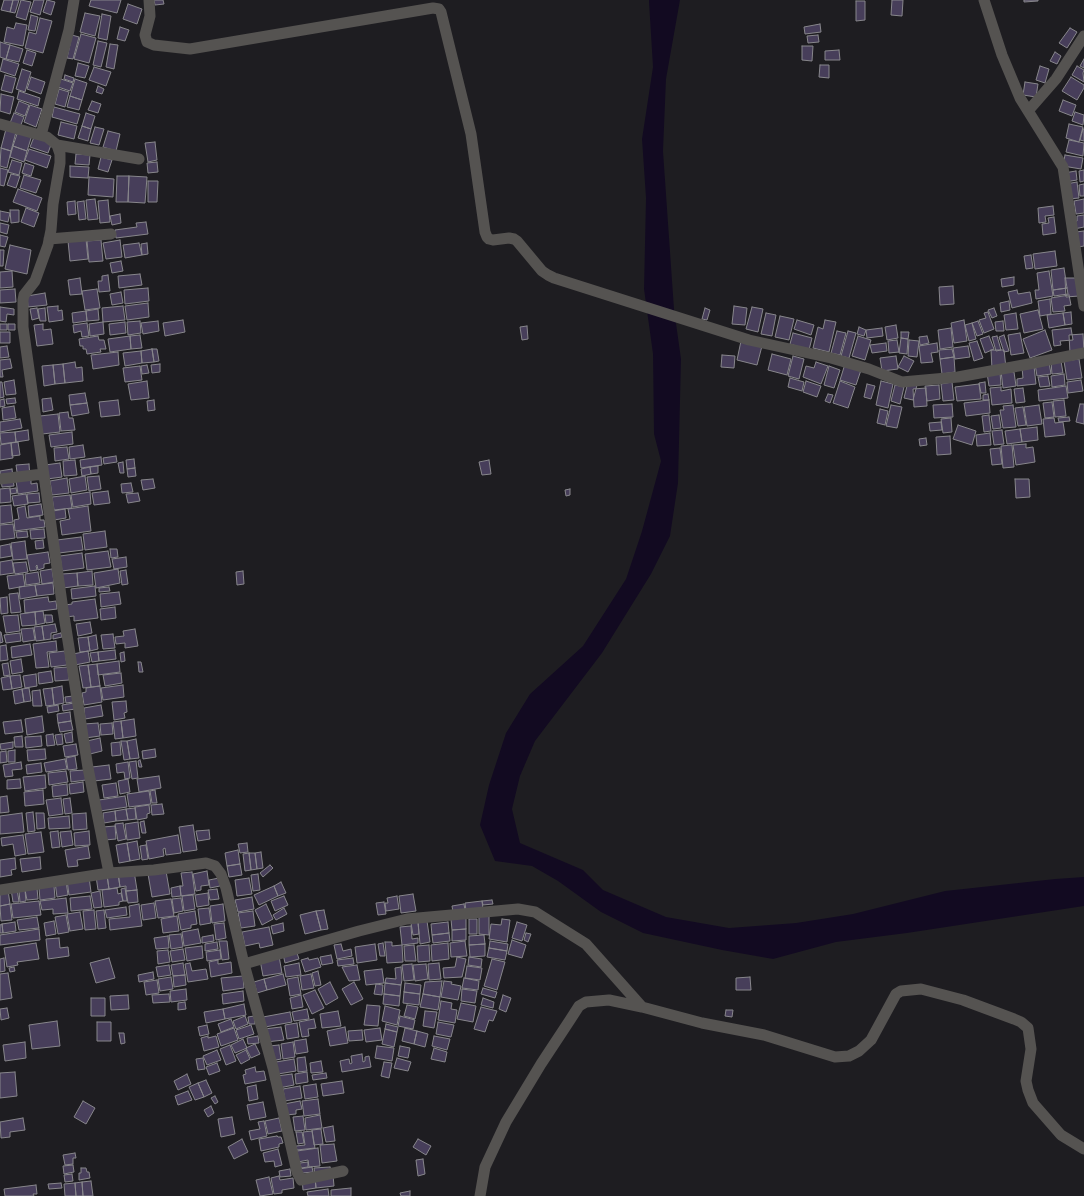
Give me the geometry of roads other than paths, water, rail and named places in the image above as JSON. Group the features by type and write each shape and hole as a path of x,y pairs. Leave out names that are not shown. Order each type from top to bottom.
{"street":[{"path":"40,135 69,30 74,0"},
{"path":"149,0 150,16 145,35 147,42 154,45 190,49 433,8 439,9 471,134 485,232 489,239 493,240 508,238 517,241 542,271 548,275 680,319 749,340 831,358 869,369 902,382 958,377 1084,353"},
{"path":"984,0 1008,69 1020,98 1063,167 1084,306"},
{"path":"1028,111 1056,79 1084,36"},
{"path":"0,124 47,137 57,145 60,154 60,163 53,204 52,230 35,281 24,295 22,311 23,327 62,603 88,768 109,872"},
{"path":"57,145 138,159"},
{"path":"49,239 111,234"},
{"path":"0,479 43,474"},
{"path":"0,890 109,872 154,870 206,863 215,866 221,874 226,888 244,964 273,1068 297,1172 301,1180 342,1171"},
{"path":"244,964 359,931 407,920 518,909 535,912 586,944 642,1007"},
{"path":"480,1196 485,1166 506,1122 541,1064 579,1006 586,1002 609,1000 702,1023 764,1035 836,1057 849,1056 859,1052 871,1040 896,994 901,991 921,989 963,1000 1021,1022 1028,1028 1031,1050 1026,1081 1033,1102 1061,1135 1084,1149"}]}
